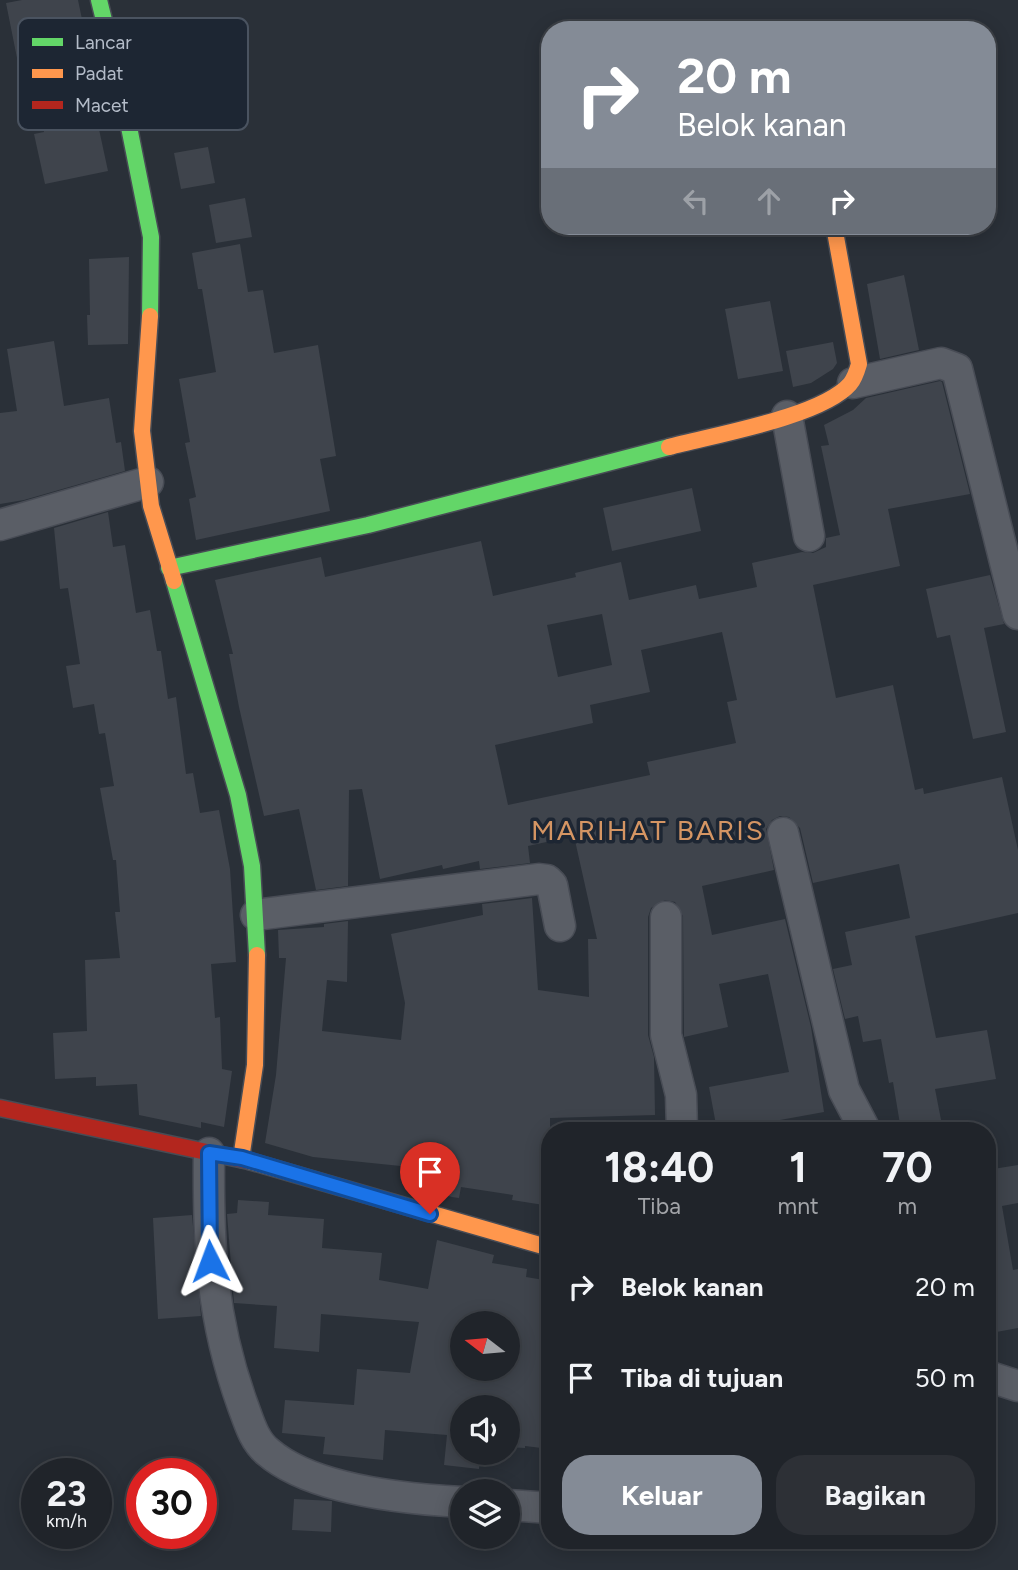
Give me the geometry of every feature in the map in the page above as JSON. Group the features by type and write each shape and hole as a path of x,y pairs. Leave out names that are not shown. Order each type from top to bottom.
{"street":[{"path":"99,0 103,18"},
{"path":"130,130 151,237 150,349 142,431 151,506 238,794 252,866 258,966 255,1065 242,1158"},
{"path":"169,568 368,525 787,416 848,388 853,383 859,364 836,235"},
{"path":"853,383 941,363 957,369 1018,614"},
{"path":"787,416 809,536"},
{"path":"0,525 148,482"},
{"path":"783,832 844,1090 861,1122"},
{"path":"256,915 539,879 547,880 552,885 560,926"},
{"path":"666,917 666,1035 681,1095 682,1122"},
{"path":"0,1108 242,1158 541,1245"},
{"path":"209,1153 208,1239 215,1304 231,1373 254,1434 265,1451 281,1462 314,1477 358,1489 406,1499 450,1501"},
{"path":"996,1379 1018,1386"},
{"path":"520,1506 541,1507"}],"building":[{"path":"22,0 78,0 82,18 18,18 17,58 6,3"},
{"path":"99,130 108,171 45,184 34,134"},
{"path":"208,147 215,183 181,189 174,153"},
{"path":"245,198 252,237 216,243 209,205"},
{"path":"240,244 248,292 263,290 274,353 318,345 336,456 320,459 330,511 196,540 189,499 196,497 185,443 190,442 179,379 216,372 202,289 198,289 192,253"},
{"path":"129,257 128,344 88,345 89,259"},
{"path":"904,275 919,350 880,359 867,284"},
{"path":"770,301 783,371 738,379 725,309"},
{"path":"54,341 64,406 109,398 116,443 121,442 125,471 24,500 0,504 0,413 17,411 7,349"},
{"path":"833,342 837,363 833,369 811,383 793,387 786,351"},
{"path":"942,382 970,494 888,509 900,566 813,585 836,698 893,685 915,790 923,788 924,794 1002,777 1018,850 1018,913 915,936 936,1038 987,1030 996,1079 935,1089 941,1122 900,1122 893,1082 889,1083 881,1039 863,1042 858,1016 845,1019 833,969 852,965 845,932 910,918 899,864 813,883 800,828 789,817 780,816 772,820 766,829 774,870 702,886 712,935 785,919 811,1027 824,1112 769,1122 716,1122 709,1087 789,1072 768,974 719,984 728,1027 684,1037 683,916 675,902 665,900 651,908 648,917 648,1035 654,1057 655,1115 550,1118 550,1122 541,1122 541,1205 512,1200 513,1195 461,1187 459,1198 452,1197 417,1187 420,1168 313,1157 265,1143 276,1075 286,958 279,958 278,930 324,927 324,924 348,921 347,982 327,980 322,1031 401,1040 405,1003 391,934 483,915 482,904 532,898 538,990 589,997 588,939 597,939 574,836 528,846 530,863 480,869 479,861 443,869 442,865 380,879 362,789 349,790 348,886 316,890 299,809 264,816 239,707 229,654 233,654 215,580 321,557 325,577 481,541 493,596 576,577 575,573 621,562 629,600 696,585 699,599 757,587 752,563 802,552 813,553 826,547 826,538 840,535 821,446 829,445 824,425 853,410 866,398","holes":["602,614 612,665 558,677 547,625","722,632 737,700 727,702 736,743 647,762 650,775 508,805 495,745 593,723 590,705 650,692 641,650"]},
{"path":"692,488 701,531 612,551 603,508"},
{"path":"108,512 113,547 125,545 136,613 150,610 157,651 161,651 168,699 176,697 186,774 193,773 200,813 219,810 230,869 236,962 211,964 215,1018 220,1017 222,1069 232,1071 224,1127 201,1122 201,1128 139,1115 137,1084 96,1086 96,1077 55,1079 53,1033 87,1031 85,960 120,958 115,912 120,912 116,860 113,860 100,788 114,786 105,733 99,734 94,704 73,708 66,666 80,664 68,588 60,589 54,528"},
{"path":"990,575 1004,624 984,628 1006,732 973,739 950,635 937,638 926,589"},
{"path":"1018,1165 1018,1203 1002,1206 1013,1270 1018,1269 1018,1328 996,1332 996,1169"},
{"path":"238,1200 269,1202 268,1215 324,1219 322,1248 382,1253 379,1280 428,1289 437,1240 494,1255 492,1263 527,1269 526,1277 541,1280 541,1448 520,1448 520,1395 450,1395 450,1465 479,1465 479,1469 444,1465 447,1435 385,1430 383,1460 323,1454 325,1437 282,1433 285,1400 354,1405 357,1369 410,1373 419,1322 321,1314 319,1352 274,1348 277,1306 234,1303 227,1214 237,1213"},
{"path":"192,1215 201,1316 158,1319 153,1218"},
{"path":"294,1499 332,1501 331,1532 292,1530"}],"traffic: fast":[{"path":"99,0 103,18"},
{"path":"130,130 151,237 150,316"},
{"path":"169,568 368,525 669,447"},
{"path":"174,581 238,795 252,866 257,955"}],"traffic: slow":[{"path":"669,447 792,415 836,396 852,382 859,364 836,235"},
{"path":"150,316 142,431 151,506 174,581"},
{"path":"241,1159 255,1065 257,955"},
{"path":"249,1161 541,1245"}],"traffic: jam":[{"path":"0,1108 249,1161"}],"district":[{"name":"MARIHAT BARIS","path":"648,830"}],"route":[{"path":"210,1261 209,1153 242,1158 430,1214"}]}
